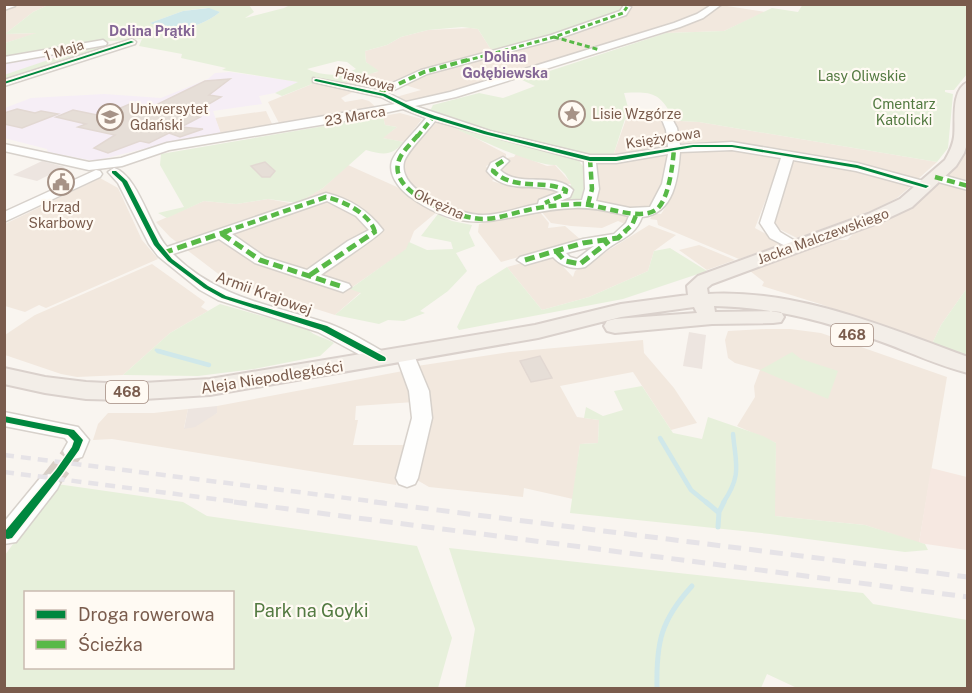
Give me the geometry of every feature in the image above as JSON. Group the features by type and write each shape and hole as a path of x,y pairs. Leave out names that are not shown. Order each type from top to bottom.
{"main road":[{"name":"Jacka Malczewskiego","path":"699,301 697,286 714,275 894,210 931,182 951,163 957,153 961,138 962,100 968,86"},
{"path":"699,301 727,307 728,278 737,268"},
{"name":"Aleja Niepodległości","path":"4,376 74,390 115,393 165,392 250,382 538,331 561,323 641,308 699,301"},
{"name":"Aleja Niepodległości","path":"538,331 568,332 757,302 802,309 837,319 968,366"},
{"name":"Aleja Niepodległości","path":"727,307 819,325 968,376"}],"street":[{"path":"4,8 12,4"},
{"name":"23 Marca","path":"118,167 147,152 407,106 492,84 685,22 719,4"},
{"path":"379,93 424,72 554,37 623,13 627,6"},
{"path":"554,37 600,50"},
{"name":"1 Maja","path":"4,60 81,46 132,42 4,83"},
{"name":"Piaskowa","path":"316,80 379,93 407,106"},
{"name":"Księżycowa","path":"407,106 433,117 590,159 616,159 674,148 718,145 788,155 931,182"},
{"name":"Okrężna","path":"433,117 398,162 399,177 404,185 422,198 462,217 484,219 588,204 637,213"},
{"path":"525,260 556,251 566,261 580,264 610,240 628,230 637,213 649,213 660,206 674,160 672,131 666,117"},
{"path":"4,147 94,170"},
{"path":"788,155 767,223 775,235 795,247"},
{"path":"588,204 592,189 590,159"},
{"name":"Okrężna","path":"503,161 495,165 493,171 502,179 524,186 555,186 566,189 565,194 561,197 525,207 520,212"},
{"path":"4,218 94,170 118,167"},
{"name":"Armii Krajowej","path":"118,167 149,234 163,253 206,287 224,297 324,328 394,357"},
{"path":"931,182 968,186"},
{"path":"163,253 326,197 338,200 361,213 376,230 375,233 353,244 310,275"},
{"name":"Armii Krajowej","path":"222,234 260,260 343,287"},
{"path":"394,357 419,391 422,418 407,478"},
{"path":"4,419 71,432 78,440 74,451"},
{"path":"6,534 49,483"}],"shaded area":[{"path":"5,5 48,5 33,12 5,34"},
{"path":"627,5 728,5 765,12 724,31 666,33 653,29 484,83 406,103 396,97 421,90 402,84 378,91 361,88 341,98 345,102 362,99 369,101 378,109 280,125 268,102 322,80 378,72 366,62 365,51 387,45 401,37 428,30 471,28 478,29 490,48"},
{"path":"38,33 5,43 5,34"},
{"path":"44,54 58,57 5,75 5,62"},
{"name":"Uniwersytet Gdański","path":"230,72 299,82 275,93 259,96 262,104 213,111 221,134 180,140 94,161 48,152 47,149 4,138 5,108 31,98 104,94 161,98 208,79 215,73"},
{"path":"266,111 273,126 221,134 215,118"},
{"path":"400,113 422,119 404,142 382,138 397,127 385,125 383,116"},
{"path":"679,117 681,121 699,122 937,162 918,179 913,179 862,165 733,143 684,143 613,156 626,119"},
{"path":"435,120 506,154 506,158 486,166 494,179 492,181 514,188 546,188 560,194 491,216 471,215 414,189 403,171 406,156"},
{"path":"712,147 782,157 755,228 779,241 779,245 739,259 658,225 657,220 650,219 653,214 661,214 669,202 675,182 678,150"},
{"path":"967,149 967,288 941,325 932,344 762,286 764,282 750,271 836,240 847,240 854,233 915,206 957,166"},
{"path":"668,152 665,179 653,207 639,211 595,203 596,162"},
{"path":"516,154 547,166 555,165 572,184 521,184 497,169 508,161 507,158 514,157"},
{"path":"794,159 868,172 911,186 897,198 873,210 797,238 777,228 774,220"},
{"path":"42,161 65,167 37,181 13,175"},
{"path":"348,165 397,187 416,201 438,211 414,231 407,249 351,288 361,292 335,315 250,288 242,292 170,237 156,222 204,201 236,204 268,199 295,204 323,188"},
{"path":"100,178 118,188 142,240 158,259 46,308 39,305 25,312 5,306 5,224"},
{"path":"571,208 607,210 628,216 628,219 625,224 618,221 602,228 571,226 551,223 541,211"},
{"path":"539,211 549,223 548,228 565,226 581,240 501,262 478,232 479,224"},
{"path":"649,225 676,235 654,251 648,271 589,297 542,310 507,267 552,255 573,277 575,271"},
{"path":"699,245 735,260 707,270 679,250"},
{"path":"152,264 205,302 201,307 208,311 170,333 123,375 77,377 61,374 5,355 5,335 35,315"},
{"path":"766,329 821,333 947,377 919,543 865,525 774,516 776,443 737,426 755,397 754,386 760,370 735,363 728,358 725,340 728,331"},
{"path":"689,332 706,335 702,369 683,366"},
{"path":"643,340 644,353 674,388 697,423 671,430 633,372 560,386 577,417 599,420 598,443 580,444 573,499 524,488 523,497 429,487 417,480 431,415 417,366 510,352"},
{"path":"403,371 414,402 356,406 355,420 358,420 353,445 409,445 396,485 112,439 93,440 98,424 108,413 154,413 188,409 184,428 217,413 217,406"},
{"path":"217,406 217,413 195,427 184,429 188,409"},
{"path":"931,468 967,477 967,550 919,543"}],"green space":[{"path":"286,4 627,5 620,12 575,30 498,51 490,48 478,29 462,27 428,30 401,37 387,45 365,51 366,62 379,71 339,84 322,80 282,96 275,93 298,82 222,70 226,68 181,58 182,54 139,46 142,39 83,43 5,58 5,43 36,33 5,34 33,12 48,5 249,5 254,12 245,18 288,6","holes":["206,8 220,12 204,22 186,28 168,28 150,23 183,11","338,61 347,62 356,69 332,75 307,69"]},
{"name":"Lasy Oliwskie","path":"803,4 967,5 967,74 954,90 945,90 953,94 948,148 937,162 699,122 680,121 679,117 672,117 663,102 647,93 624,93 629,119 625,119 613,156 568,152 544,147 429,113 433,105 479,93 503,98 535,86 522,80 666,33 724,31 772,8 798,12"},
{"path":"110,44 112,46 5,79 4,75 57,57 44,54"},
{"path":"383,116 385,125 397,127 383,138 404,142 400,147 387,153 366,150 323,188 298,203 268,199 236,204 204,201 167,218 158,213 184,207 160,165 161,154"},
{"path":"435,120 554,151 579,161 589,174 584,200 544,204 567,198 571,184 556,165 545,164 514,154"},
{"path":"438,214 452,221 472,225 469,233 475,246 456,253 467,271 448,291 420,311 425,313 404,321 388,320 379,324 335,315 361,293 350,289 406,249 409,242 427,250 453,249 451,242 421,236"},
{"path":"670,248 707,271 623,299 459,330 457,327 477,286 507,267 542,310 589,297 648,271 654,251"},
{"path":"967,288 967,356 932,344 941,325"},
{"path":"220,304 308,329 313,334 334,343 320,356 254,369 198,376 123,375 170,333"},
{"path":"792,352 801,359 838,371 828,399 760,370"},
{"path":"642,386 673,433 702,439 708,417 763,436 776,443 775,516 865,525 925,544 928,550 905,552 770,534 570,513 580,444 598,443 599,420 584,418 586,407 603,416 623,410 614,391"},
{"name":"Park na Goyki","path":"57,484 183,502 207,516 417,546 452,638 438,688 5,688 5,555"},
{"path":"449,548 863,593 873,604 967,620 967,688 797,688 767,674 761,688 465,688 475,629"}],"water":[{"path":"209,8 220,12 204,22 186,28 168,28 150,23 183,11"}],"building":[{"path":"230,79 209,95 221,97 190,115 200,117 181,127 203,129 180,137 169,133 149,143 140,141 108,153 94,148 115,135 78,127 86,124 56,117 73,110 102,116 132,103 152,107 205,81"},
{"path":"17,109 58,114 22,128 4,124 4,113"},
{"path":"265,162 275,171 270,177 262,177 251,166"},
{"path":"540,356 552,378 531,382 520,361"}],"waterway":[{"path":"156,350 164,352"},
{"path":"158,351 209,365"},
{"path":"723,503 735,477 733,434"},
{"path":"660,438 691,490 707,503"},
{"path":"706,502 718,512"},
{"path":"718,527 719,512 724,502"},
{"path":"657,688 659,644 662,632 673,610 692,586"}],"tunnel":[{"path":"49,483 74,451"}],"railway":[{"path":"4,455 386,503"},
{"path":"4,472 246,503"},
{"path":"234,502 968,597"},
{"path":"374,502 968,577"}],"marked path":[{"path":"379,93 424,72 554,37 623,13 627,7"},
{"path":"554,37 600,50"},
{"path":"433,117 399,159 400,176 407,188 426,201 444,211 473,219 494,218 531,209 579,204 632,213 649,213 657,209 664,198 674,148"},
{"path":"588,204 592,189 590,159"},
{"path":"503,161 495,166 493,171 509,182 548,184 566,190 565,194 545,203"},
{"path":"935,177 968,186"},
{"path":"163,253 326,197 338,200 361,213 376,230 375,233 353,244 310,275"},
{"path":"525,260 583,243 618,238 632,225 637,213"},
{"path":"222,234 260,260 343,287"},
{"path":"556,251 565,261 580,264 609,241"}],"cycle path":[{"path":"4,83 132,42"},
{"path":"316,80 384,95 433,117 590,159 616,159 693,146 732,146 857,167 926,186"},
{"path":"114,172 124,181 156,244 170,260 206,287 224,297 324,328 382,359"},
{"path":"4,419 71,432 79,440 69,458 47,487 8,535 4,534"}],"place":[{"name":"Lisie Wzgórze","path":"572,114"},
{"name":"Uniwersytet Gdański","path":"110,117"},
{"name":"Urząd Skarbowy","path":"61,182"}],"district":[{"name":"Dolina Prątki","path":"152,31"},
{"name":"Dolina Gołębiewska","path":"505,66"}],"park label":[{"name":"Cmentarz Katolicki","path":"904,112"}]}
